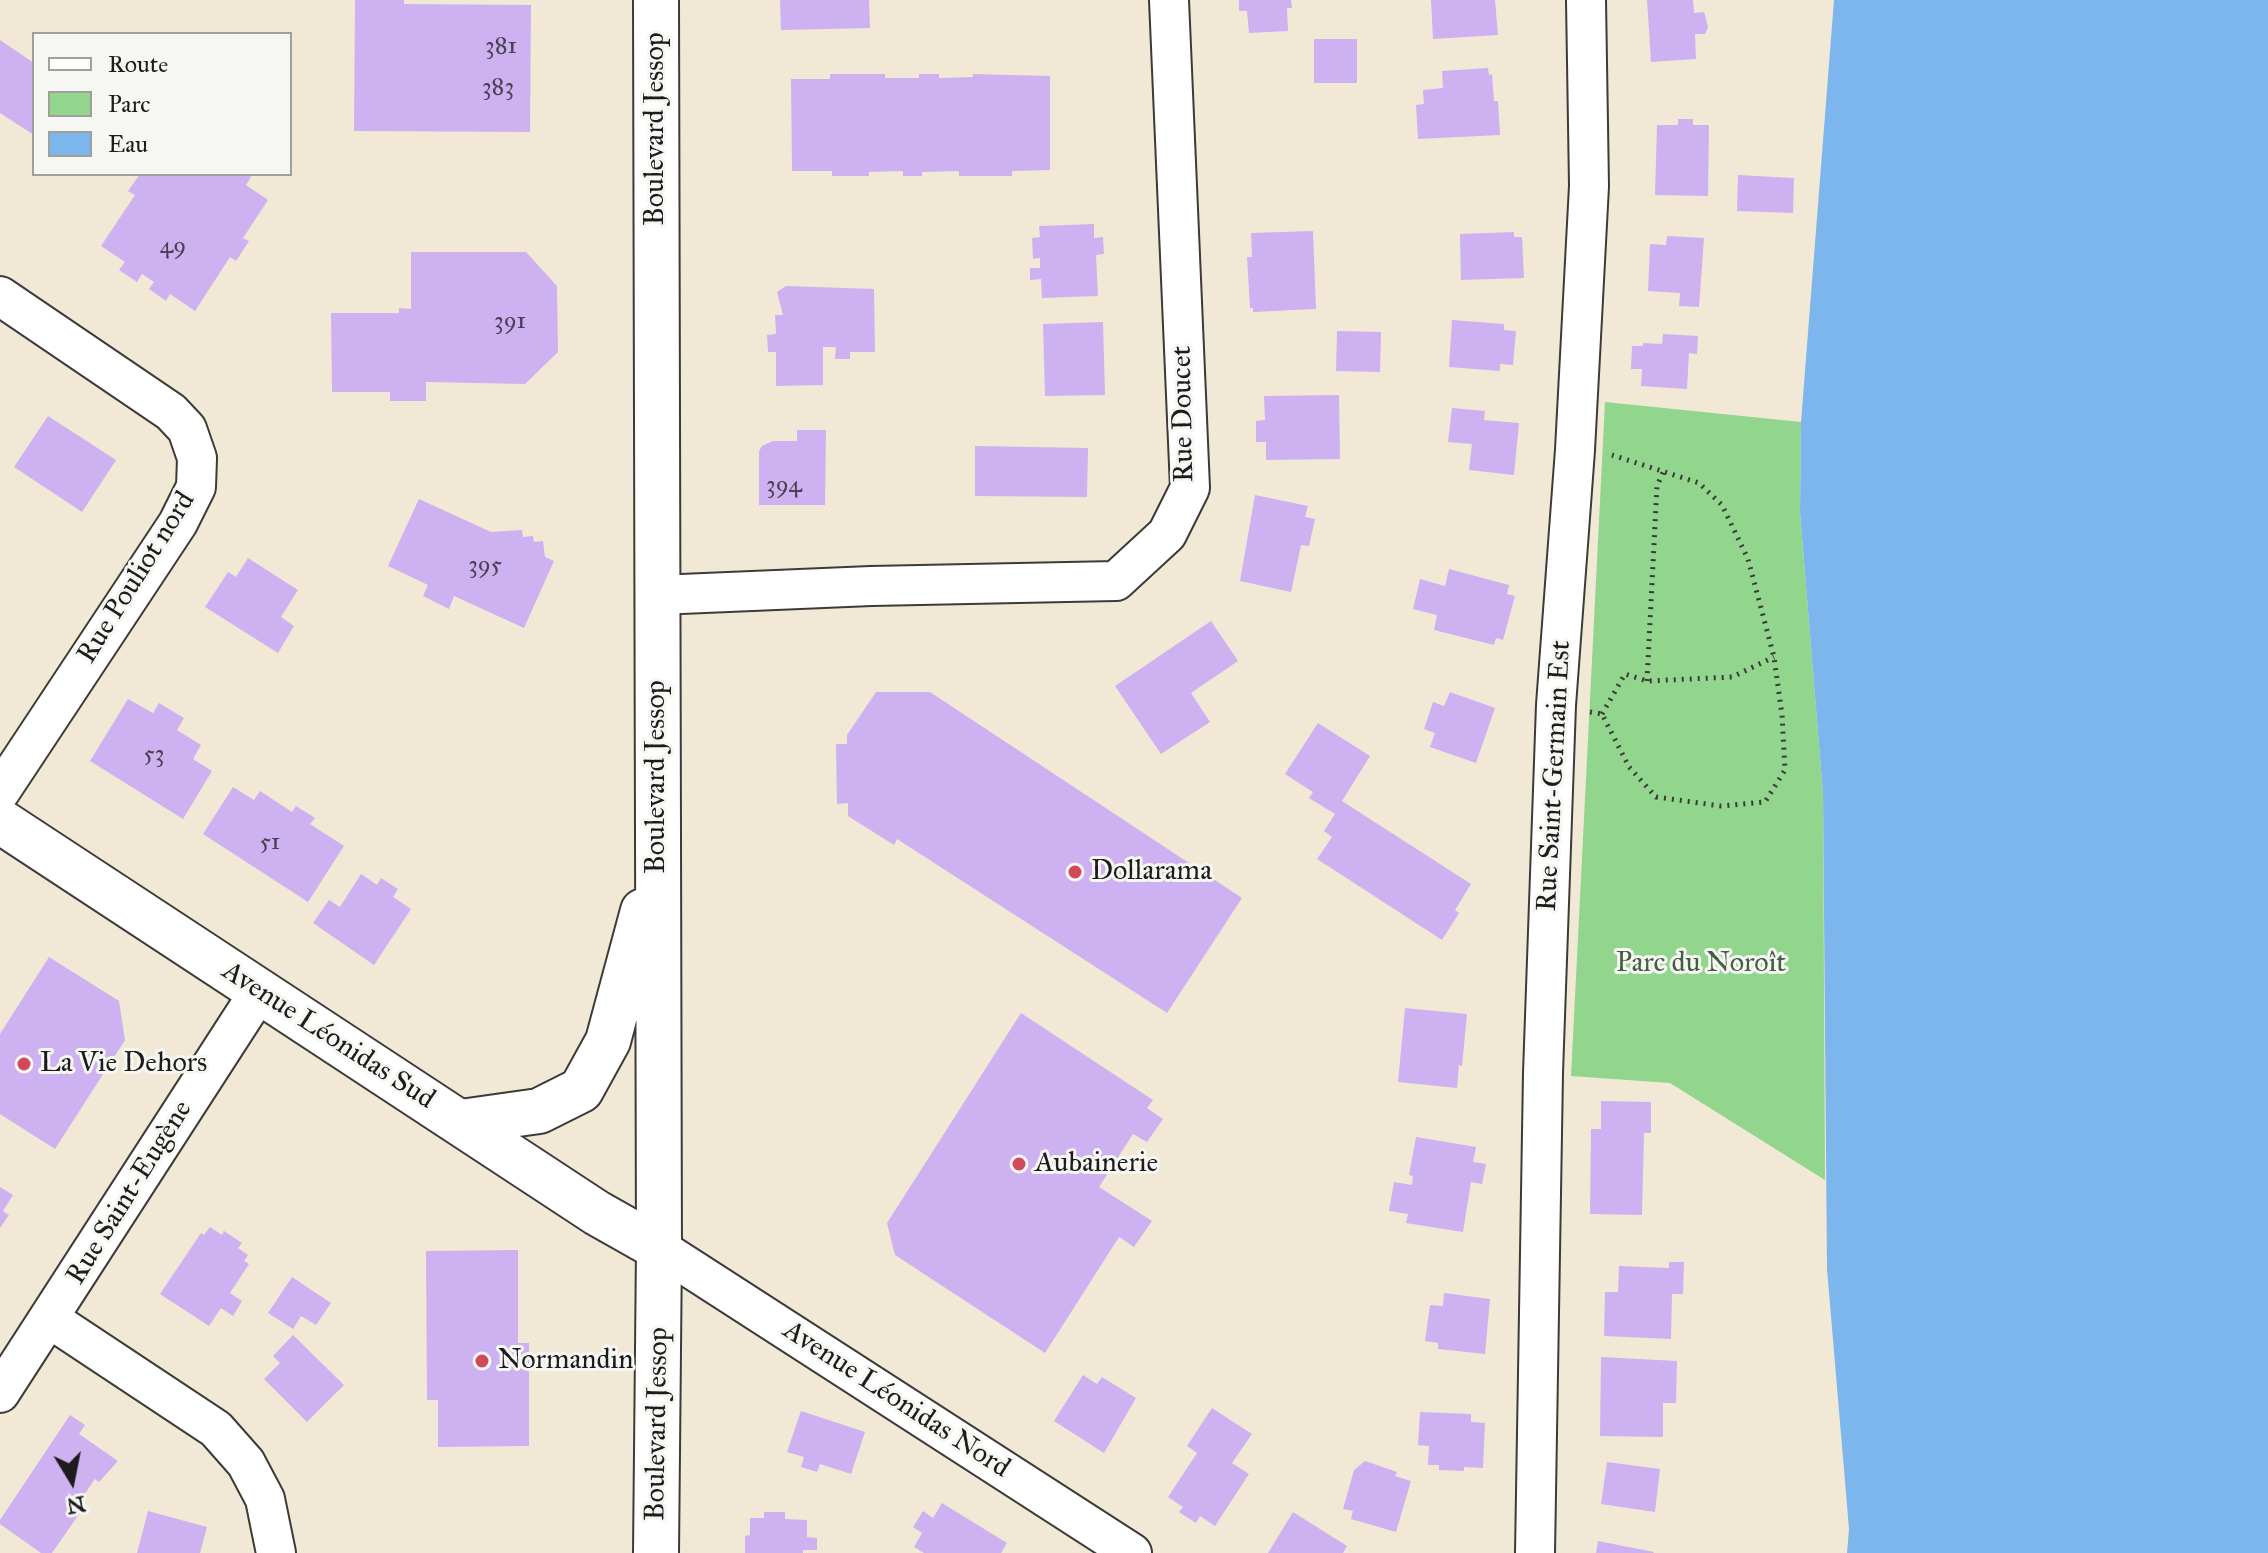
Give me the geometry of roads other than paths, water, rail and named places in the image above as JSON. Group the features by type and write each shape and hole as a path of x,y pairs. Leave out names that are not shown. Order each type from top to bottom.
{"main road":[{"name":"Boulevard Jessop","path":"656,0 659,1248 656,1553"},
{"name":"Avenue Léonidas Sud","path":"0,821 597,1213 659,1248"},
{"path":"461,1122 539,1111 581,1090 608,1041 658,855"}],"street":[{"name":"Rue Doucet","path":"657,595 871,586 1116,581 1167,534 1190,488 1169,0"},
{"name":"Rue Saint-Germain Est","path":"1535,1553 1543,1073 1556,705 1575,450 1589,186 1586,0"},
{"name":"Rue Pouliot nord","path":"0,296 171,412 187,429 197,458 196,487 178,523 0,792"},
{"name":"Rue Saint-Eugène","path":"0,1393 259,992"},
{"name":"Avenue Léonidas Nord","path":"659,1248 1132,1553"},
{"path":"50,1319 216,1429 246,1463 265,1499 276,1553"}],"water":[{"path":"1834,0 2268,0 2268,1553 1847,1553 1849,1529 1827,1269 1823,794 1800,512 1801,422"}],"place":[{"name":"Dollarama","path":"1075,872"},
{"name":"La Vie Dehors","path":"24,1064"},
{"name":"Aubainerie","path":"1019,1164"},
{"name":"Normandin","path":"482,1361"}],"park label":[{"name":"Parc du Noroît","path":"1701,964"}]}
